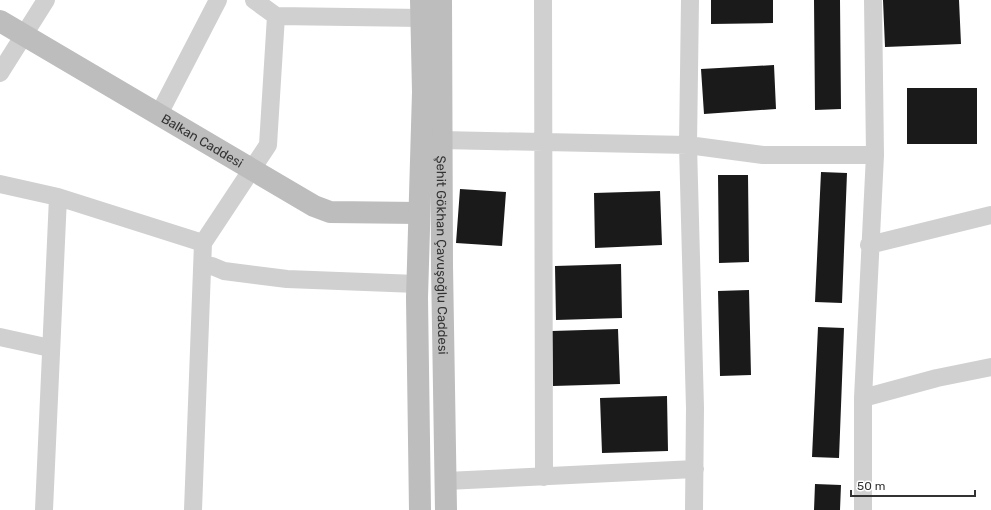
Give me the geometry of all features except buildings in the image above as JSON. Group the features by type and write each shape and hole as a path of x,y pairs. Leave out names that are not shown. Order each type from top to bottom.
{"street":[{"path":"0,72 46,0"},
{"path":"159,114 218,0"},
{"path":"254,0 276,16 421,9 423,92 417,284 420,510"},
{"name":"Şehit Gökhan Çavuşoğlu Caddesi","path":"441,0 442,266 446,510"},
{"path":"543,0 544,477"},
{"path":"690,0 688,145 695,408 694,510"},
{"path":"863,510 864,398 869,312 869,245 875,155 873,0"},
{"path":"193,510 203,243 268,145 276,16"},
{"name":"Balkan Caddesi","path":"0,21 314,206 330,212 419,212"},
{"path":"441,140 688,145 763,155 875,155"},
{"path":"0,184 58,197 203,243"},
{"path":"44,510 50,348 58,197"},
{"path":"869,245 991,214"},
{"path":"202,268 212,266 224,271 287,279 417,284"},
{"path":"0,337 50,348"},
{"path":"864,398 938,378 991,367"},
{"path":"446,481 695,469"}]}
